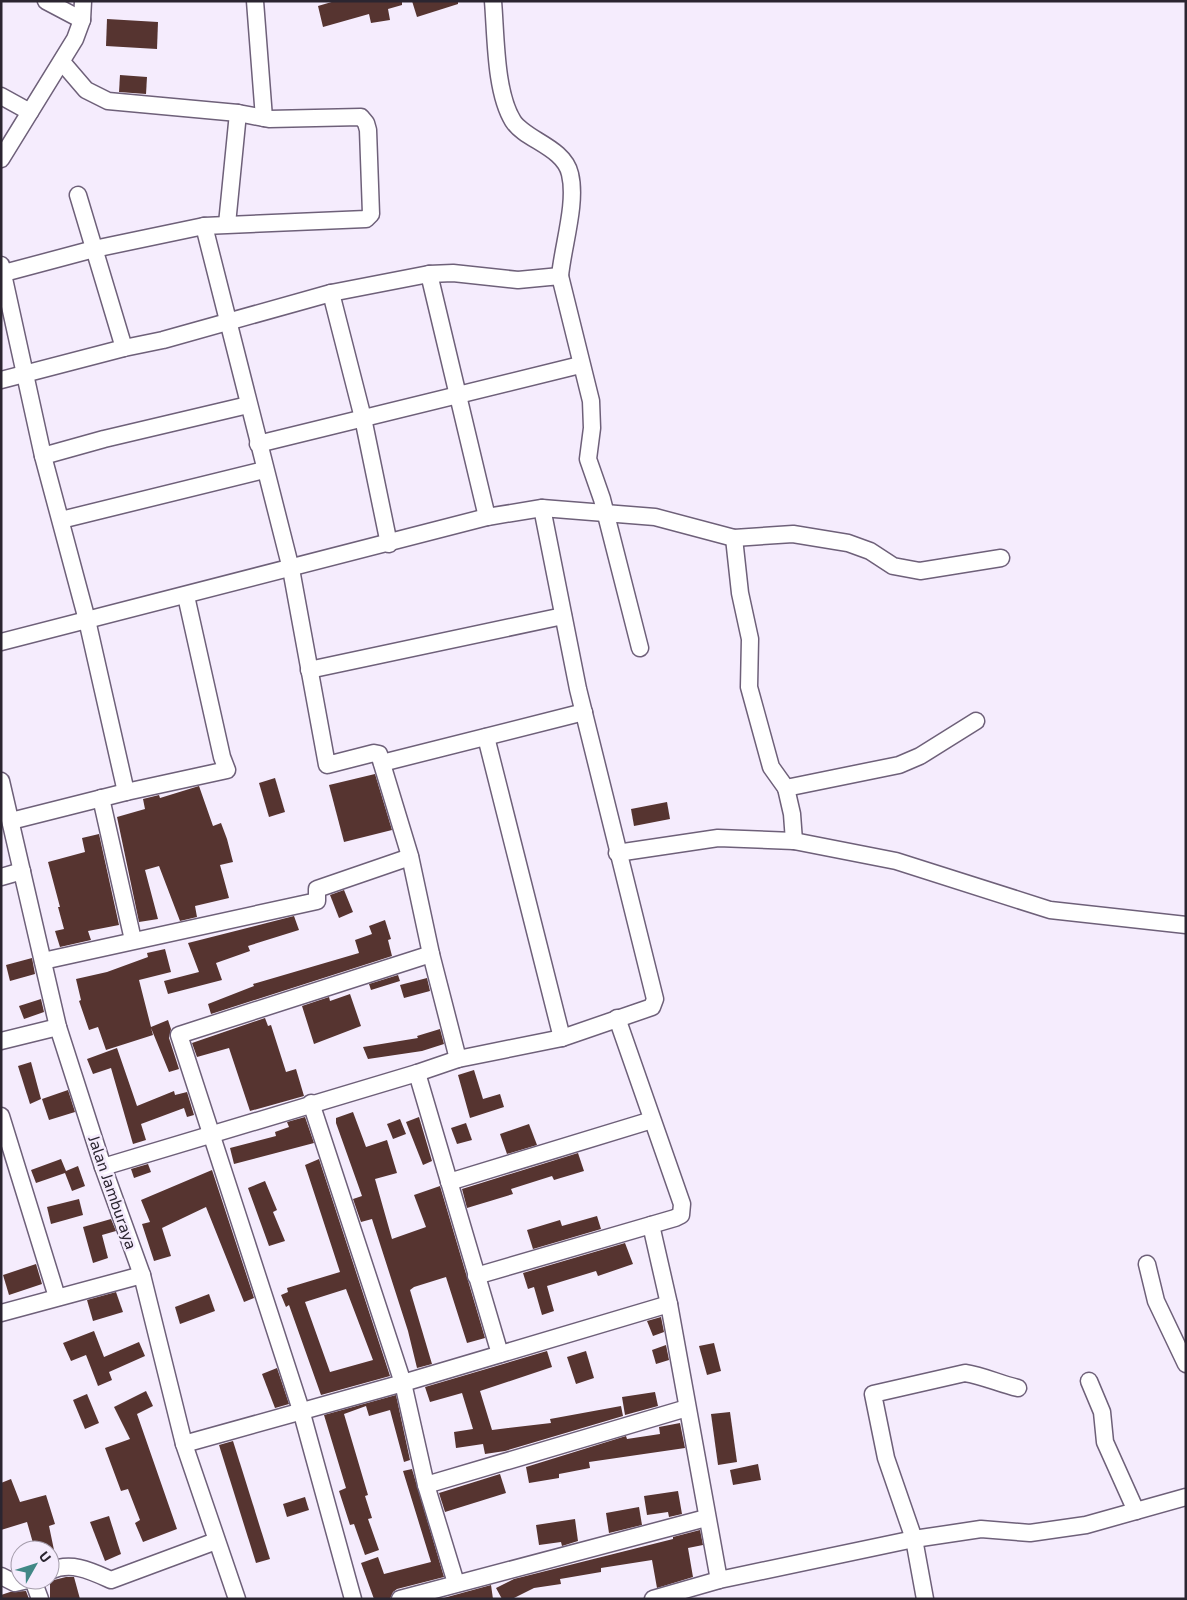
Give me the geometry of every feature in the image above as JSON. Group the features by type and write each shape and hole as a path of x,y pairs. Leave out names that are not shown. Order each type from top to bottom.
{"street":[{"path":"46,1 82,20"},
{"path":"1,159 75,39 82,20 83,1"},
{"path":"255,1 264,118"},
{"path":"493,1 501,82 513,120 520,129 544,142 566,162 570,173 572,198 560,276 580,365 591,401 592,428 588,459 604,511 640,648"},
{"path":"62,62 86,90 108,101 264,118 361,117 366,123 368,130 371,214 366,219 204,226 2,269 43,456 87,620 126,792"},
{"path":"1,96 30,112"},
{"path":"228,224 238,114"},
{"path":"78,195 124,348"},
{"path":"204,226 264,470 291,569 327,765 374,752 379,754 410,857 431,954 458,1059"},
{"path":"1,380 228,323 331,294 429,274 460,274 518,280 560,276"},
{"path":"429,274 487,517"},
{"path":"331,294 363,418 389,544"},
{"path":"258,444 580,365"},
{"path":"43,456 104,439 248,405"},
{"path":"61,520 264,470"},
{"path":"103,1166 417,1073 458,1059 562,1038 652,1007 655,999 584,712 542,508"},
{"path":"1,642 389,544 487,517 542,508 604,511 655,517 734,538 793,534 848,543 870,552 893,566 920,571 1001,558"},
{"path":"734,538 740,593 750,639 749,687 772,766 786,788 792,814 794,841"},
{"path":"11,821 126,792 227,770 222,757 186,596"},
{"path":"309,670 564,616"},
{"path":"382,763 584,712"},
{"path":"786,788 899,765 920,756 976,721"},
{"path":"486,737 562,1038"},
{"name":"Jalan Jamburaya","path":"2,789 58,1027 103,1166 142,1275 184,1444 237,1599"},
{"path":"101,798 133,940"},
{"path":"618,853 718,838 794,841 896,861 1050,910 1186,926"},
{"path":"43,961 318,900 318,888 410,857"},
{"path":"1,877 22,871"},
{"path":"353,1599 301,1410 179,1035 431,954"},
{"path":"476,1276 675,1218 683,1211 617,1018"},
{"path":"1,1041 58,1027"},
{"path":"417,1073 500,1354"},
{"path":"311,1103 403,1383 426,1485 456,1583"},
{"path":"1,1116 57,1297"},
{"path":"449,1182 652,1120"},
{"path":"651,1225 669,1304 718,1580"},
{"path":"1147,1264 1156,1301 1186,1364"},
{"path":"1,1313 142,1275"},
{"path":"184,1444 403,1383 669,1304"},
{"path":"925,1599 914,1539 886,1458 873,1394 965,1373 981,1375 998,1383 1018,1388"},
{"path":"1089,1381 1102,1412 1105,1442 1136,1511"},
{"path":"426,1485 688,1408"},
{"path":"653,1599 718,1580 914,1539 981,1529 1030,1533 1086,1525 1186,1497"},
{"path":"400,1599 706,1518"},
{"path":"60,1566 73,1566 105,1577 112,1571 214,1536"}],"building":[{"path":"335,1 402,1 402,5 388,9 390,20 371,23 369,14 323,27 318,6"},
{"path":"412,1 458,1 458,4 417,17"},
{"path":"107,19 158,22 157,49 106,46"},
{"path":"120,75 147,77 146,94 119,92"},
{"path":"375,774 392,830 344,842 329,785"},
{"path":"275,778 285,812 269,817 259,783"},
{"path":"199,786 213,826 221,823 227,839 233,862 220,865 229,898 195,906 197,917 180,921 159,866 145,870 158,919 139,922 117,817 145,809 143,799 159,795 160,798"},
{"path":"667,802 670,819 634,826 631,809"},
{"path":"99,834 119,925 88,931 91,940 60,947 55,931 64,929 48,862 85,852 82,838"},
{"path":"344,890 353,912 339,918 330,895"},
{"path":"294,916 299,930 248,946 250,951 216,963 222,980 168,994 164,981 199,972 188,943"},
{"path":"385,920 391,939 388,940 392,956 211,1014 208,1004 254,986 253,984 359,953 355,940 372,934 369,926"},
{"path":"165,949 171,972 139,980 151,1027 168,1020 171,1029 169,1038 179,1069 169,1072 151,1028 153,1035 106,1050 98,1027 89,1030 79,1001 81,1000 76,979 107,972 148,957 147,953"},
{"path":"32,958 35,974 10,981 6,965"},
{"path":"398,975 400,981 371,990 369,984"},
{"path":"427,978 430,991 404,998 400,985"},
{"path":"350,994 361,1026 314,1044 302,1006 329,997 330,1001"},
{"path":"41,999 44,1012 24,1019 19,1006"},
{"path":"265,1018 268,1026 271,1025 286,1072 296,1069 304,1096 250,1111 229,1048 197,1057 192,1043"},
{"path":"440,1029 444,1044 422,1051 368,1059 363,1047 418,1038 417,1036"},
{"path":"117,1048 137,1106 174,1091 175,1095 187,1092 194,1115 187,1117 184,1108 141,1124 146,1140 133,1144 111,1068 93,1074 87,1059"},
{"path":"31,1062 41,1099 30,1104 18,1066"},
{"path":"474,1070 483,1099 500,1094 504,1107 470,1118 458,1075"},
{"path":"68,1090 75,1112 49,1120 42,1099"},
{"path":"353,1112 366,1147 387,1140 397,1173 375,1179 392,1239 426,1227 414,1195 440,1186 485,1338 467,1343 446,1277 414,1287 410,1290 432,1364 417,1368 408,1331 372,1219 361,1222 353,1199 362,1196 336,1123 336,1118"},
{"path":"305,1117 314,1143 234,1164 230,1148 276,1136 275,1132 289,1127 287,1122"},
{"path":"419,1117 432,1161 423,1165 406,1122"},
{"path":"400,1119 406,1134 393,1139 387,1124"},
{"path":"466,1123 472,1140 457,1144 451,1128"},
{"path":"529,1124 537,1145 507,1154 500,1134"},
{"path":"578,1153 584,1171 554,1180 552,1176 511,1189 513,1194 467,1208 462,1189"},
{"path":"61,1159 66,1171 78,1166 85,1186 72,1191 65,1173 36,1183 31,1170"},
{"path":"319,1159 390,1376 321,1395 289,1305 286,1307 281,1295 288,1292 287,1288 340,1272 305,1165","holes":["346,1289 373,1360 330,1372 305,1302"]},
{"path":"148,1164 151,1172 134,1178 131,1169"},
{"path":"212,1170 254,1298 244,1302 206,1207 162,1228 171,1256 154,1261 142,1224 150,1222 141,1200"},
{"path":"265,1181 277,1210 273,1212 285,1241 269,1246 248,1188"},
{"path":"79,1199 83,1215 51,1224 47,1207"},
{"path":"597,1216 601,1229 533,1249 527,1230 560,1220 562,1226"},
{"path":"111,1219 116,1231 102,1235 108,1258 93,1263 83,1227"},
{"path":"625,1243 633,1264 598,1276 596,1271 547,1286 554,1311 542,1315 534,1287 528,1289 523,1273"},
{"path":"36,1264 42,1284 9,1295 3,1275"},
{"path":"116,1292 123,1312 93,1321 87,1300"},
{"path":"209,1294 215,1311 180,1324 175,1307"},
{"path":"661,1317 664,1332 653,1336 647,1321"},
{"path":"94,1331 104,1357 139,1342 145,1356 109,1372 112,1380 98,1386 86,1355 71,1361 63,1343"},
{"path":"714,1343 721,1371 707,1375 699,1346"},
{"path":"666,1345 669,1360 656,1364 652,1350"},
{"path":"547,1351 552,1367 480,1391 492,1430 551,1423 550,1419 621,1406 623,1416 505,1451 485,1454 483,1444 456,1448 454,1432 473,1429 462,1393 430,1402 425,1387"},
{"path":"586,1351 594,1378 576,1384 567,1357"},
{"path":"277,1368 289,1404 275,1408 262,1374"},
{"path":"146,1391 153,1406 137,1414 177,1529 143,1542 135,1523 140,1520 128,1489 121,1491 105,1448 130,1439 114,1407"},
{"path":"655,1392 658,1406 625,1415 622,1397"},
{"path":"87,1394 99,1423 85,1429 73,1400"},
{"path":"396,1395 410,1460 404,1462 390,1410 369,1416 366,1406 344,1414 368,1495 365,1496 372,1518 368,1519 379,1550 365,1555 354,1524 350,1525 339,1491 346,1488 324,1415"},
{"path":"730,1412 737,1462 718,1465 711,1414"},
{"path":"680,1423 685,1448 589,1462 590,1468 559,1474 559,1478 529,1483 526,1467 626,1436 627,1439 660,1434 659,1427"},
{"path":"233,1441 270,1559 256,1563 219,1445"},
{"path":"758,1464 761,1480 733,1485 730,1470"},
{"path":"412,1469 444,1577 397,1589 393,1592 390,1599 374,1599 361,1563 378,1557 384,1574 431,1562 403,1471"},
{"path":"500,1474 506,1493 445,1512 439,1493"},
{"path":"11,1479 20,1502 46,1495 55,1524 49,1526 52,1540 32,1540 27,1522 1,1530 1,1483"},
{"path":"678,1491 682,1514 669,1517 668,1512 647,1515 644,1496"},
{"path":"305,1497 309,1510 287,1517 283,1504"},
{"path":"639,1507 642,1525 609,1533 606,1513"},
{"path":"109,1516 121,1554 105,1561 90,1522"},
{"path":"575,1519 578,1541 562,1546 561,1542 539,1545 536,1525"},
{"path":"700,1530 703,1545 688,1548 693,1577 657,1588 652,1560 601,1568 601,1572 560,1579 561,1584 534,1588 512,1599 502,1599 496,1588 514,1579 673,1539 673,1537"},
{"path":"74,1577 80,1599 50,1599 50,1590 60,1590 60,1578"},
{"path":"491,1585 493,1599 440,1599"},
{"path":"26,1591 29,1599 1,1599 1,1595 10,1592"}]}
